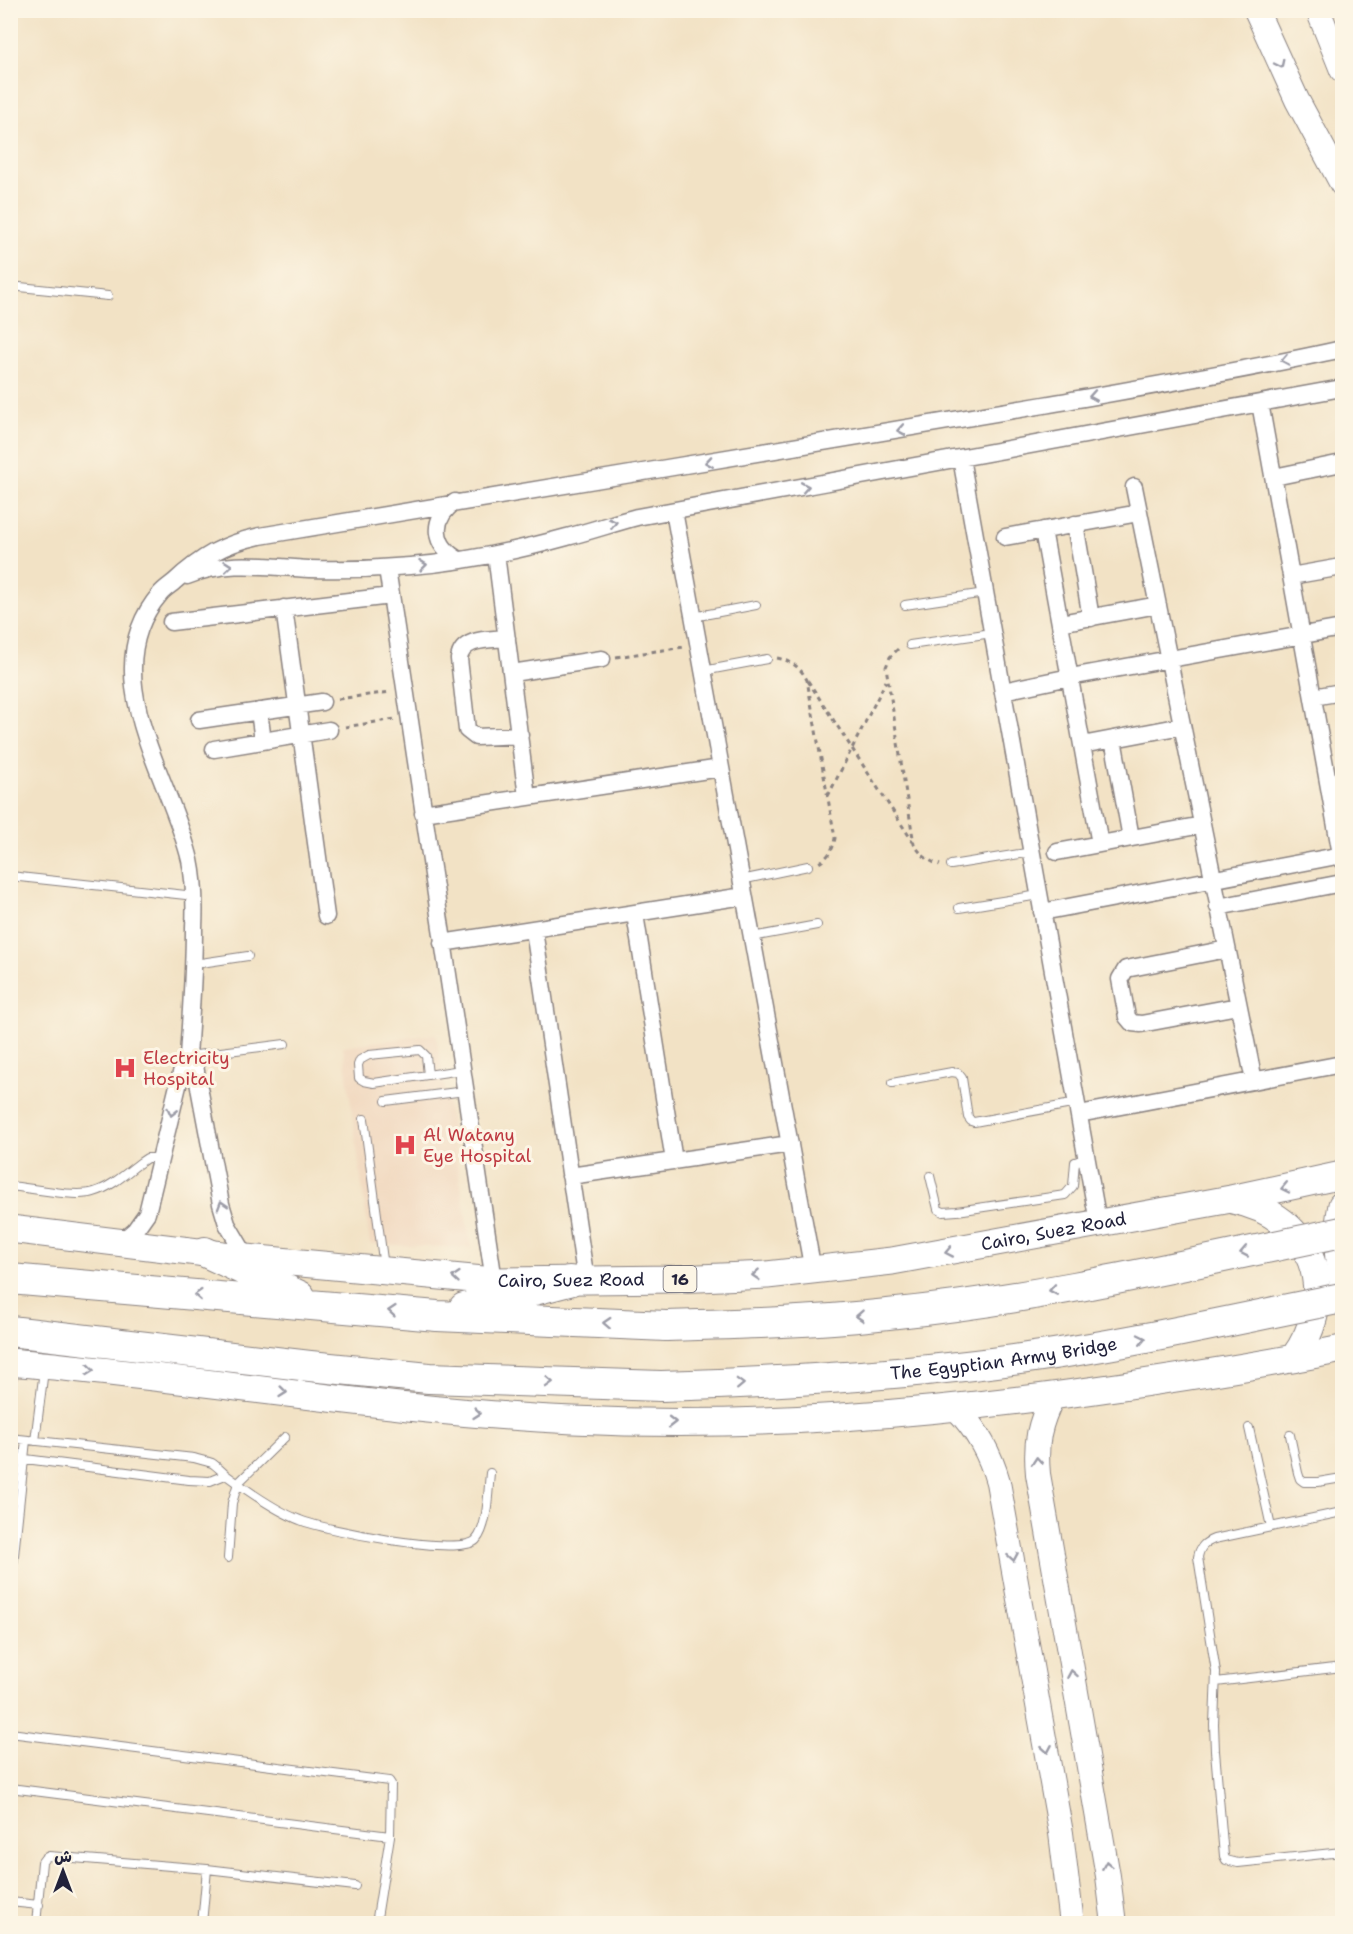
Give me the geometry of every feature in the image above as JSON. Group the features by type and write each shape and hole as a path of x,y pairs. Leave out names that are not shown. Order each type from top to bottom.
{"highway":[{"name":"16","path":"10,1279 437,1316 666,1326 777,1323 878,1315 999,1299 1109,1280 1342,1232"},
{"name":"16","path":"205,1252 319,1305"},
{"name":"16","path":"437,1316 577,1281"},
{"name":"The Egyptian Army Bridge","path":"10,1331 429,1378 661,1386 779,1382 897,1374 1014,1360 1131,1341 1342,1298"}],"main road":[{"name":"Cairo, Suez Road","path":"10,1229 247,1258 494,1281 711,1278 813,1271 932,1255 1098,1222 1232,1199 1342,1175"},
{"path":"1232,1199 1265,1209 1280,1219 1293,1231 1311,1261 1316,1278 1316,1312 1311,1329 1293,1359"},
{"path":"1342,1205 1337,1243 1342,1277"},
{"path":"13,1362 470,1412 575,1420 675,1422 775,1421 875,1416 956,1408 1053,1396 1293,1359 1342,1349"}],"street":[{"path":"1256,10 1297,100 1342,184"},
{"path":"1318,10 1342,70"},
{"path":"120,1243 135,1230 147,1213 182,1069 188,1056 194,964 195,896 190,861 168,793 139,717 133,680 133,659 136,637 146,614 161,592 194,563 219,548 246,539 454,502 934,424 1342,349"},
{"path":"173,583 205,569 231,565 309,569 387,568 496,554 569,537 605,525 674,511 1342,388"},
{"path":"1042,912 1213,878 1342,857 1336,789 1313,697 1260,403"},
{"path":"961,458 1098,1222"},
{"path":"1274,477 1342,464"},
{"path":"1134,487 1254,1081"},
{"path":"454,502 441,515 437,532 444,550 459,560"},
{"path":"674,511 813,1271"},
{"path":"1005,537 1139,513"},
{"path":"1074,524 1091,618"},
{"path":"1043,530 1100,844"},
{"path":"496,554 527,797"},
{"path":"1291,576 1342,567"},
{"path":"387,568 494,1281"},
{"path":"171,622 390,596"},
{"path":"1060,623 1158,605"},
{"path":"284,608 326,916"},
{"path":"1003,691 1342,628"},
{"path":"507,638 471,642 460,652 467,729 476,737 519,735"},
{"path":"512,673 602,659"},
{"path":"1313,697 1342,692"},
{"path":"200,720 322,702"},
{"path":"259,711 263,741"},
{"path":"1082,745 1182,726"},
{"path":"214,749 329,729"},
{"path":"1113,739 1131,838"},
{"path":"423,813 721,768"},
{"path":"1057,852 1202,825"},
{"path":"1218,907 1342,883"},
{"path":"442,943 635,914 743,888"},
{"path":"635,914 674,1161"},
{"path":"534,930 570,1176 577,1281"},
{"path":"1227,949 1126,969 1120,979 1127,1017 1132,1023 1141,1024 1238,1006"},
{"path":"188,1056 195,1066 221,1204 227,1224 247,1258"},
{"path":"1078,1108 1254,1081 1342,1064"},
{"path":"570,1176 790,1144"},
{"path":"1053,1396 1038,1433 1036,1454 1114,1923"},
{"path":"956,1408 971,1424 992,1461 1005,1512 1061,1833 1072,1923"},
{"path":"1005,1512 1043,1506"}],"lane":[{"path":"10,286 108,296"},
{"path":"905,605 985,593"},
{"path":"693,617 756,605"},
{"path":"910,645 992,633"},
{"path":"704,671 767,659"},
{"path":"951,865 1032,852"},
{"path":"743,888 808,866"},
{"path":"10,876 195,896"},
{"path":"958,908 1040,895"},
{"path":"752,937 817,925"},
{"path":"194,964 248,956"},
{"path":"188,1056 285,1044"},
{"path":"428,1075 426,1056 420,1050 369,1055 360,1060 358,1065 359,1077 368,1083 428,1075 461,1070"},
{"path":"892,1083 952,1072 958,1073 962,1077 968,1117 971,1122 1078,1108"},
{"path":"386,1101 465,1091"},
{"path":"364,1119 385,1272"},
{"path":"10,1186 83,1194 95,1192 106,1187 147,1158 161,1158"},
{"path":"930,1176 938,1209 950,1212 1065,1195 1073,1186 1075,1162 1087,1158"},
{"path":"10,1396 13,1362"},
{"path":"10,1594 24,1459 30,1440 44,1365"},
{"path":"1249,1428 1271,1527"},
{"path":"1290,1434 1300,1479 1304,1482 1318,1482 1342,1478"},
{"path":"228,1558 232,1503 238,1483 285,1437"},
{"path":"10,1438 194,1458 213,1463 238,1483 300,1520 347,1532 436,1546 469,1545 476,1539 483,1526 490,1473"},
{"path":"10,1458 189,1480 210,1481 225,1474"},
{"path":"1342,1512 1214,1539 1205,1542 1199,1549 1198,1557 1213,1646 1216,1682 1215,1751 1223,1851 1226,1860 1238,1863 1342,1852"},
{"path":"1216,1682 1342,1667"},
{"path":"10,1733 388,1781 390,1784 390,1836 376,1923"},
{"path":"10,1788 390,1836"},
{"path":"36,1923 42,1862 49,1856 207,1869 355,1886"},
{"path":"202,1923 207,1869"},
{"path":"10,1902 39,1905"}],"path":[{"path":"602,659 699,645"},
{"path":"910,645 899,649 890,657 886,668 914,844"},
{"path":"767,659 779,658 801,669 920,854 940,865 951,865"},
{"path":"828,796 887,679"},
{"path":"807,680 835,838 833,849 827,857 808,866"},
{"path":"322,702 404,690"},
{"path":"329,729 408,717"}],"shaded area":[{"name":"Al Watany Eye Hospital","path":"436,1034 471,1248 370,1244 343,1046"}],"place":[{"name":"Electricity Hospital","path":"125,1068"},
{"name":"Al Watany Eye Hospital","path":"405,1145"}]}
